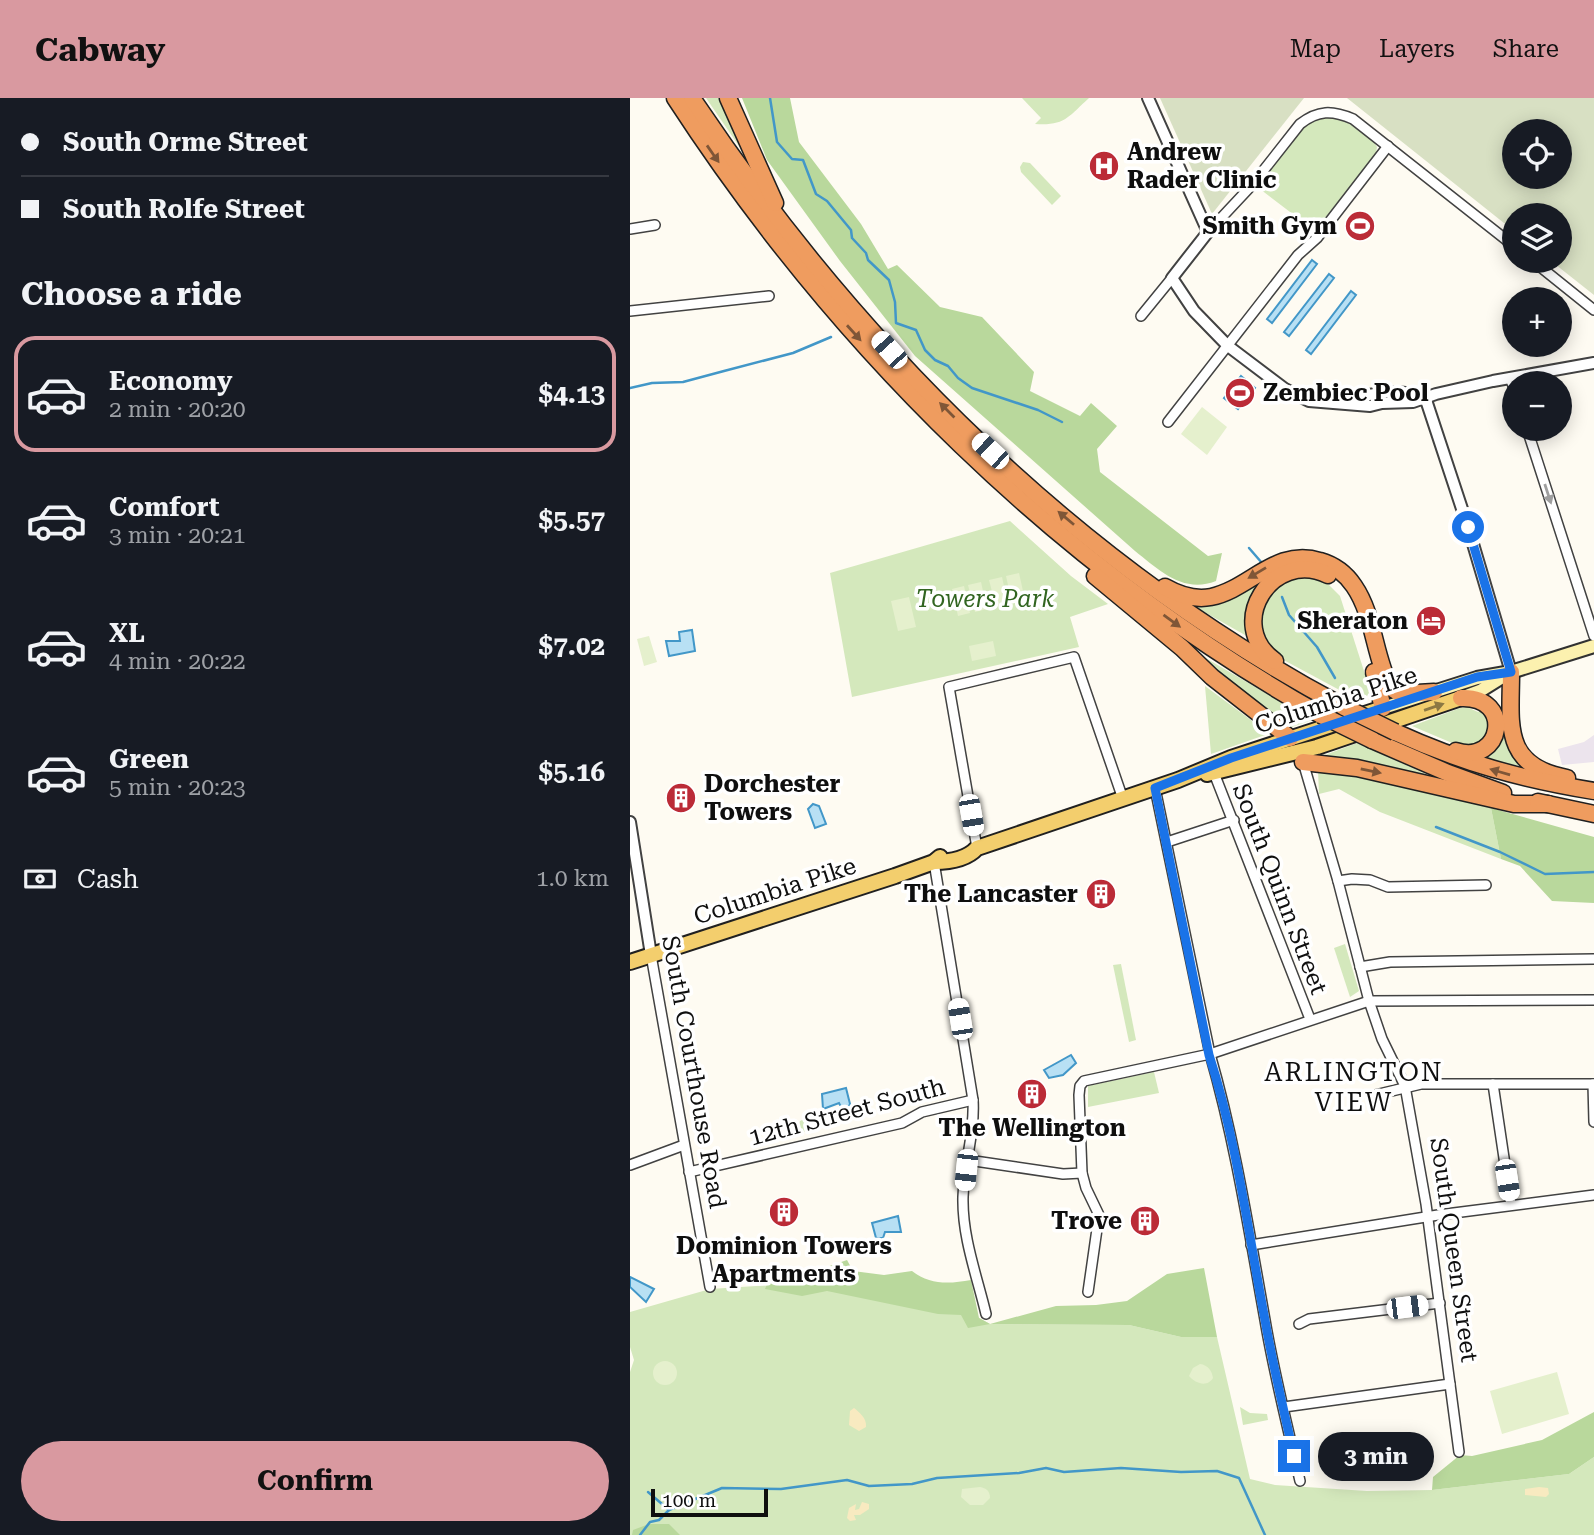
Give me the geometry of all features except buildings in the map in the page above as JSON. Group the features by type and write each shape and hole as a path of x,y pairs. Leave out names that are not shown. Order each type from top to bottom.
{"highway":[{"path":"675,98 745,199 817,290 901,385 986,469 1055,530 1153,607 1221,655 1321,715 1372,740 1474,783 1590,815"},
{"path":"692,98 744,173 861,318 932,394 1033,490 1100,546 1216,631 1288,677 1344,707 1395,732 1482,767 1524,779 1594,789"},
{"path":"728,98 788,230"},
{"path":"986,469 1024,513 1062,548 1182,648 1297,751 1357,768 1514,804 1548,804"},
{"path":"1100,546 1171,591 1195,597 1208,597 1225,592 1285,560 1306,558 1324,562 1342,572 1358,592 1390,687 1402,694 1434,692"},
{"path":"1344,707 1314,684 1270,658 1259,643 1254,625 1256,604 1268,585 1280,576 1293,571 1313,570 1333,578 1346,591 1383,708"},
{"path":"1511,672 1510,724 1519,750 1532,764 1550,774 1594,781"},
{"path":"1395,732 1464,754 1480,752 1493,739 1495,715 1481,700 1461,698"}],"main road":[{"name":"Columbia Pike","path":"630,962 934,862 946,862 973,853 977,849 1178,780 1211,765 1297,751 1383,708 1477,677 1511,672 1594,646"},
{"name":"Columbia Pike","path":"1178,780 1297,751 1461,698 1480,691 1511,672"}],"street":[{"path":"1148,98 1209,232"},
{"path":"1141,316 1300,124 1323,111 1339,113 1353,119 1502,236"},
{"path":"1168,422 1388,146"},
{"path":"630,229 655,225"},
{"path":"1547,273 1594,310"},
{"path":"1172,278 1194,311 1228,346 1297,396 1309,401 1328,402 1388,390 1425,397 1502,385"},
{"path":"630,311 769,296"},
{"path":"1561,371 1594,363"},
{"path":"1425,397 1468,527 1511,672"},
{"path":"1531,441 1594,636"},
{"path":"977,849 949,687 1074,657 1123,799"},
{"name":"South Queen Street","path":"1297,751 1338,881 1369,1001 1382,1039 1405,1086 1440,1303 1459,1452"},
{"name":"South Quinn Street","path":"1214,773 1230,808 1310,1019"},
{"path":"1155,788 1209,1055 1220,1090 1265,1325 1300,1481"},
{"path":"1167,842 1234,820"},
{"name":"South Courthouse Road","path":"630,822 710,1287"},
{"path":"934,862 973,1100 974,1127 963,1194 964,1220 986,1314"},
{"path":"1338,881 1370,880 1388,887 1486,885"},
{"path":"1360,967 1390,962 1594,958"},
{"path":"1088,1292 1099,1215 1082,1173 1079,1095 1084,1081 1209,1055 1369,1001 1594,1000"},
{"path":"1375,1095 1421,1084 1594,1084 1594,1122"},
{"path":"1493,1084 1511,1205"},
{"name":"12th Street South","path":"689,1172 902,1123 922,1112 973,1100"},
{"path":"630,1165 684,1145"},
{"path":"968,1160 1063,1174 1082,1173"},
{"path":"1251,1245 1427,1217 1594,1195"},
{"path":"1299,1324 1309,1319 1440,1303"},
{"path":"1284,1407 1450,1384"}],"shaded area":[{"path":"1594,735 1594,762 1562,765 1558,749 1584,742"}],"green space":[{"path":"706,98 725,98 752,165"},
{"path":"742,98 790,98 799,142 861,224 888,269 897,265 940,307 982,317 1034,372 1030,391 1080,416 1091,403 1117,426 1097,449 1100,472 1208,556 1222,553 1216,581 1204,584 1182,582 1153,566 915,356 840,261 767,160"},
{"path":"1022,98 1089,98 1060,122 1035,124 1041,118"},
{"path":"1160,98 1304,98 1212,214"},
{"path":"1347,98 1594,98 1594,295 1566,273 1572,273 1572,203 1502,203 1502,221"},
{"path":"1322,117 1353,125 1377,147 1376,153 1315,231 1256,186 1294,137"},
{"path":"1023,162 1030,163 1061,196 1052,205 1021,172"},
{"path":"1202,407 1227,427 1207,455 1181,434"},
{"name":"Towers Park","path":"1010,521 1071,576 1108,604 1070,617 1079,647 852,697 830,573"},
{"path":"1019,573 1025,600 1012,603 1006,576"},
{"path":"1276,573 1252,639 1192,605"},
{"path":"1304,576 1326,582 1340,596 1371,693 1360,701 1278,657 1265,640 1260,618 1267,599 1283,583"},
{"path":"1002,577 1008,604 996,607 989,580"},
{"path":"981,582 987,609 975,612 968,585"},
{"path":"964,586 970,613 958,616 952,589"},
{"path":"909,597 916,627 898,631 891,601"},
{"path":"649,636 657,662 644,666 637,639"},
{"path":"993,641 996,656 972,661 969,646"},
{"path":"1197,653 1312,720 1289,728"},
{"path":"1205,686 1263,729 1265,735 1211,754"},
{"path":"1467,707 1478,712 1482,709 1485,713 1488,724 1485,741 1464,748 1412,726 1460,708"},
{"path":"1502,727 1508,745 1525,766 1497,763 1479,756"},
{"path":"1357,743 1430,776 1429,778 1325,755"},
{"path":"1318,771 1375,780 1491,808 1501,859 1380,812 1339,789 1319,794"},
{"path":"1491,808 1594,837 1594,903 1552,901 1520,866 1501,859"},
{"path":"1345,944 1359,991 1350,997 1334,948"},
{"path":"1121,964 1136,1040 1129,1042 1113,965"},
{"path":"1154,1072 1159,1093 1088,1107 1088,1086"},
{"path":"813,1108 818,1128 800,1133 800,1121 811,1116"},
{"path":"847,1260 853,1271 884,1275 912,1271 926,1279 940,1282 971,1280 979,1318 990,1324 968,1328 961,1315 938,1314 827,1291 802,1296 765,1289 769,1280 787,1271 818,1270"},
{"path":"1204,1268 1217,1337 1181,1337 1129,1325 990,1324 1056,1306 1127,1301 1167,1274"},
{"path":"845,1280 936,1294 990,1324 1129,1325 1181,1337 1217,1337 1250,1479 1275,1485 1367,1491 1432,1490 1569,1474 1594,1457 1594,1535 630,1535 630,1372 634,1360 630,1347 630,1312 710,1289"},
{"path":"665,1361 673,1365 677,1373 673,1381 665,1385 657,1381 653,1373 657,1365"},
{"path":"1200,1364 1212,1373 1213,1378 1208,1383 1194,1381 1189,1376 1193,1368"},
{"path":"1557,1372 1569,1414 1502,1434 1490,1391"},
{"path":"1240,1407 1250,1413 1267,1414 1268,1420 1243,1425"},
{"path":"1594,1412 1594,1457 1569,1474 1432,1490 1433,1477 1460,1455 1472,1456 1542,1440"},
{"path":"980,1487 987,1490 990,1496 983,1505 970,1505 961,1497 962,1489"},
{"path":"649,1524 669,1524 680,1535 632,1535 633,1530"}],"sand":[{"path":"854,1408 866,1424 866,1427 859,1431 849,1425 850,1411"},
{"path":"1548,1488 1549,1494 1546,1497 1525,1495 1525,1489"},
{"path":"862,1502 869,1504 869,1509 860,1515 854,1515 856,1520 850,1521 847,1518 849,1508 856,1504 855,1510 859,1509"}],"water":[{"path":"1312,260 1317,264 1272,323 1267,319"},
{"path":"1329,274 1334,278 1289,336 1284,332"},
{"path":"1351,291 1356,295 1311,354 1306,350"},
{"name":"Zembiec Pool","path":"1241,376 1255,388 1238,409 1224,398"},
{"path":"692,630 695,651 669,656 666,641 680,641 679,632"},
{"path":"813,804 819,806 826,824 815,828 808,809"},
{"path":"1071,1055 1076,1063 1063,1075 1049,1078 1044,1070"},
{"path":"846,1088 850,1104 848,1108 842,1109 839,1103 823,1109 822,1094"},
{"path":"898,1216 901,1232 885,1232 883,1238 876,1238 872,1223"},
{"path":"630,1277 654,1289 646,1302 630,1287"}],"waterway":[{"path":"770,98 777,142 792,159 803,160 816,194 827,201 851,230 852,238 866,253 868,260 889,280 895,302 896,323 916,330 925,350 972,388 1038,410 1062,422"},
{"path":"630,388 652,383 683,382 793,353 831,337"},
{"path":"1249,548 1262,563"},
{"path":"1282,597 1289,615 1317,647 1335,678"},
{"path":"1436,827 1500,852 1545,874 1594,872"},
{"path":"640,1535 650,1522 659,1520 669,1510 722,1488 781,1489 847,1480 869,1486 912,1484 937,1478 1019,1473 1046,1468 1064,1472 1121,1468 1181,1472 1217,1471 1239,1478 1265,1535"},
{"path":"648,1492 669,1510"}],"place":[{"name":"Andrew Rader Clinic","path":"1104,166"},
{"name":"Smith Gym","path":"1360,226"},
{"name":"Zembiec Pool","path":"1240,393"},
{"name":"Sheraton","path":"1431,621"},
{"name":"Dorchester Towers","path":"681,798"},
{"name":"The Lancaster","path":"1101,894"},
{"name":"The Wellington","path":"1032,1094"},
{"name":"Dominion Towers Apartments","path":"784,1212"},
{"name":"Trove","path":"1145,1221"}],"district":[{"name":"ARLINGTON VIEW","path":"1354,1087"}],"route":[{"path":"1294,1456 1265,1325 1231,1139 1209,1055 1155,788 1231,758 1477,677 1511,672 1468,527"}]}
